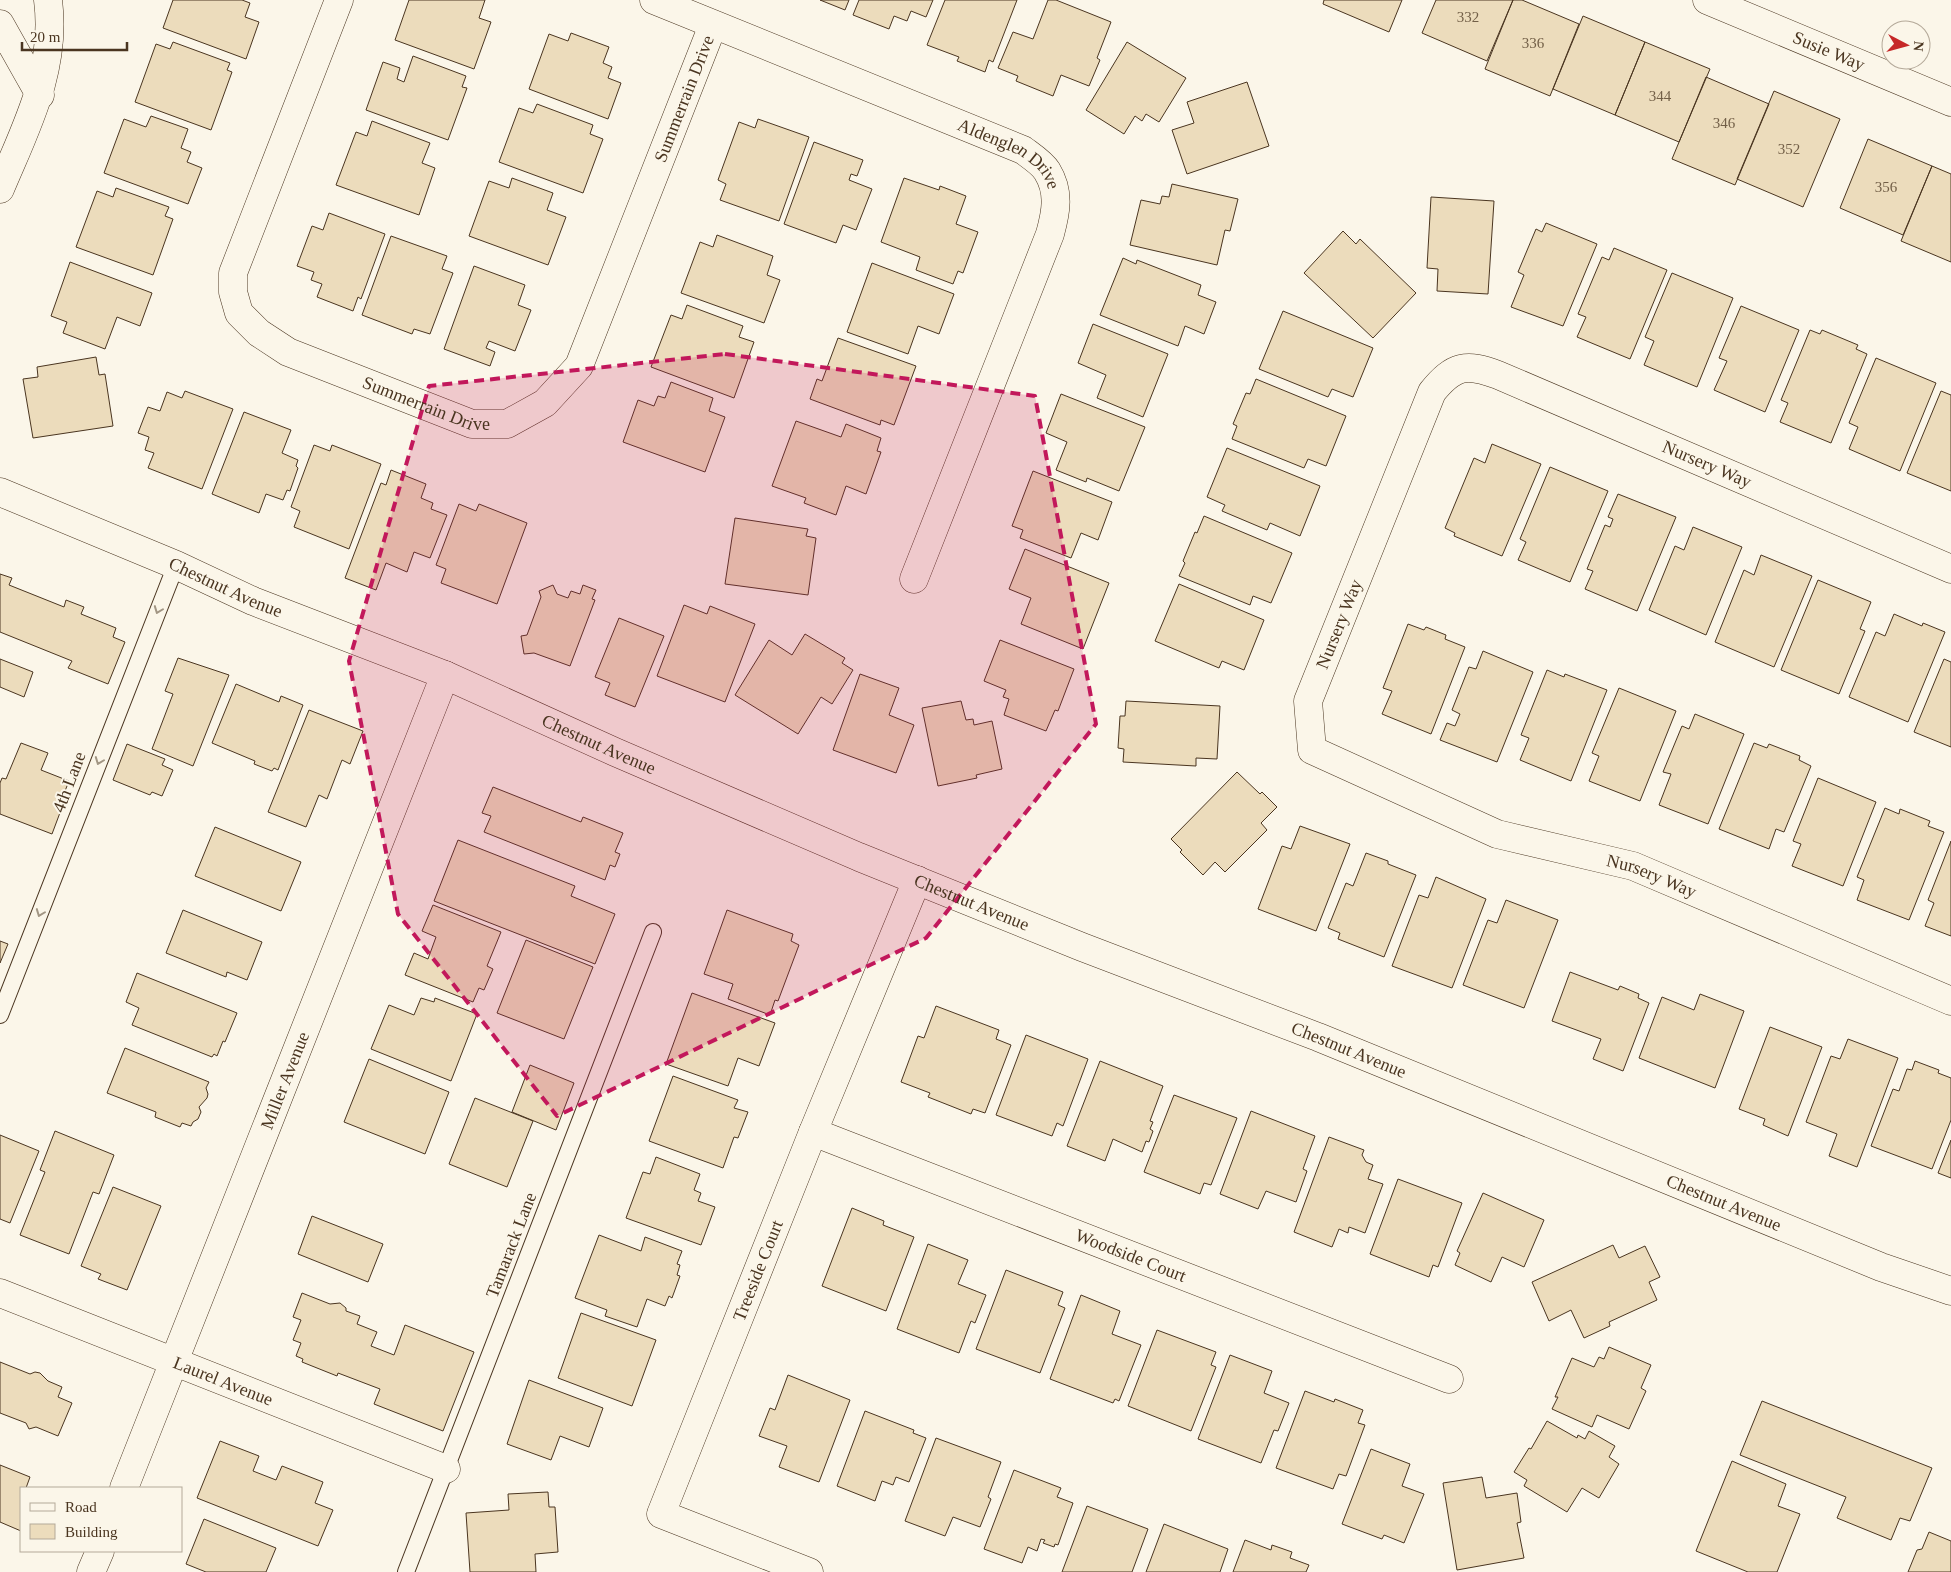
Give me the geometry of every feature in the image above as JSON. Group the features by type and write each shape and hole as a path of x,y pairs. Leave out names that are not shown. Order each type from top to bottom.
{"street":[{"path":"0,190 40,94 48,59 51,19 48,0"},
{"name":"Summerrain Drive","path":"339,0 233,272 233,292 239,312 259,333 288,352 472,424 507,424 545,403 579,366 714,25"},
{"name":"Aldenglen Drive","path":"654,0 1024,150 1046,169 1055,189 1056,211 1050,234 914,580"},
{"name":"Susie Way","path":"1707,0 1737,6 1951,102"},
{"path":"0,24 40,94"},
{"name":"Nursery Way","path":"1951,569 1479,367 1457,369 1442,380 1432,392 1308,700 1312,750 1497,834 1633,866 1951,1001"},
{"name":"Chestnut Avenue","path":"0,492 176,565 253,601 445,675 615,752 917,880 1082,947 1318,1037 1881,1267 1951,1292"},
{"name":"Miller Avenue","path":"124,1487 445,675"},
{"name":"Treeside Court","path":"810,1572 661,1514 813,1132 917,880"},
{"name":"Woodside Court","path":"813,1132 1449,1379"},
{"name":"Laurel Avenue","path":"0,1293 446,1469"},
{"path":"91,1572 100,1552"}],"lane":[{"name":"4th Lane","path":"0,1015 176,565"},
{"name":"Tamarack Lane","path":"406,1572 653,932"}],"highlighted area":[{"path":"725,354 1035,396 1096,724 926,938 557,1116 398,914 349,661 429,386"}],"building":[{"path":"173,0 242,0 250,3 245,17 259,22 246,59 163,28"},
{"path":"409,0 485,0 479,18 491,22 474,69 395,40"},
{"path":"820,0 849,0 845,10"},
{"path":"859,0 933,0 926,17 911,11 907,21 894,16 889,29 853,15"},
{"path":"945,0 1017,0 993,62 989,60 985,72 957,61 959,57 927,45"},
{"path":"1048,0 1056,0 1111,22 1097,58 1100,60 1089,86 1061,75 1053,96 1016,81 1018,76 998,68 1013,32 1033,39"},
{"path":"1324,0 1402,0 1389,32 1323,4"},
{"path":"1436,0 1513,0 1487,61 1422,33"},
{"path":"1513,0 1522,0 1579,24 1550,96 1485,69"},
{"path":"1583,16 1645,42 1615,115 1553,89"},
{"path":"571,33 609,47 603,63 612,67 608,78 621,83 608,119 529,89 549,34 568,41"},
{"path":"173,42 230,63 227,70 232,72 211,130 135,102 156,44 170,49"},
{"path":"1127,42 1186,78 1159,122 1146,114 1142,121 1135,116 1124,134 1086,110"},
{"path":"1645,42 1710,69 1679,142 1615,115"},
{"path":"413,56 466,76 462,87 467,88 448,140 366,110 383,62 400,68 397,79 404,82"},
{"path":"1706,77 1769,104 1735,185 1672,159"},
{"path":"1247,82 1269,146 1187,174 1172,130 1194,123 1187,102"},
{"path":"1774,91 1840,119 1803,207 1737,179"},
{"path":"537,104 593,125 590,134 603,139 583,193 499,162 519,108 533,113"},
{"path":"151,116 188,129 181,148 191,152 187,162 202,168 188,204 104,173 124,119 146,127"},
{"path":"758,119 809,137 779,221 720,200 726,184 718,180 739,122 755,128"},
{"path":"372,121 430,143 422,163 435,168 419,215 336,185 356,132 367,136"},
{"path":"1868,139 1932,166 1903,235 1840,208"},
{"path":"814,142 863,160 857,176 851,174 849,180 872,189 856,230 843,225 836,243 784,224"},
{"path":"1932,166 1951,174 1951,262 1901,241"},
{"path":"512,178 553,193 547,210 566,217 548,265 469,236 489,181 509,188"},
{"path":"904,178 939,190 940,186 966,196 956,224 978,232 963,273 958,271 953,284 916,270 920,257 881,242"},
{"path":"1172,184 1238,199 1230,231 1225,230 1217,265 1130,245 1141,200 1160,204 1162,196 1169,197"},
{"path":"116,188 169,207 165,216 173,219 153,275 76,247 97,191 113,197"},
{"path":"1431,197 1494,201 1488,294 1437,291 1438,269 1427,268"},
{"path":"329,213 385,234 361,299 358,297 353,311 317,297 322,284 311,280 314,272 297,266 312,226 323,230"},
{"path":"1546,223 1597,244 1563,326 1511,307 1524,275 1518,272 1536,229 1542,232"},
{"path":"1343,231 1356,244 1360,239 1416,293 1373,338 1304,273"},
{"path":"717,235 773,256 767,275 780,280 764,323 681,293 700,242 713,247"},
{"path":"391,236 447,256 442,269 453,273 430,334 414,329 412,334 362,315"},
{"path":"1614,248 1667,270 1630,359 1577,337 1586,317 1578,314 1602,257 1609,260"},
{"path":"1123,258 1136,264 1137,260 1201,285 1198,295 1216,302 1204,334 1185,326 1178,346 1100,315"},
{"path":"70,262 152,293 140,326 117,317 105,349 63,333 67,322 51,316"},
{"path":"872,263 954,294 939,334 918,326 908,354 847,332"},
{"path":"474,266 525,285 518,305 531,310 515,351 489,341 486,348 495,352 490,366 444,349"},
{"path":"1672,273 1733,298 1697,387 1644,365 1654,341 1645,337"},
{"path":"687,305 743,326 739,337 754,342 734,398 651,367 671,315 682,319"},
{"path":"1741,306 1799,330 1765,412 1714,390 1727,361 1719,358"},
{"path":"1283,311 1373,348 1353,397 1332,389 1328,397 1259,369"},
{"path":"1093,324 1168,354 1143,417 1097,398 1106,375 1078,363"},
{"path":"1810,330 1820,334 1822,330 1858,345 1856,349 1867,354 1831,443 1780,422 1788,403 1781,400"},
{"path":"838,338 916,366 894,425 881,420 880,425 810,399 817,379 822,381"},
{"path":"96,357 99,375 105,374 113,426 33,438 23,379 38,377 37,367"},
{"path":"1876,358 1936,383 1900,471 1849,449 1858,427 1849,423"},
{"path":"1256,379 1346,416 1326,466 1308,459 1304,468 1232,439 1237,426 1233,424 1246,393 1250,394"},
{"path":"671,382 713,398 709,411 725,417 705,472 623,442 638,400 654,406 658,396 665,398"},
{"path":"185,391 233,409 202,489 148,468 154,453 145,450 149,437 138,433 148,407 160,411 167,392 182,398"},
{"path":"1941,391 1951,395 1951,491 1907,473"},
{"path":"1061,394 1145,427 1119,491 1087,478 1086,482 1056,470 1067,442 1046,433"},
{"path":"244,412 291,430 282,453 298,460 296,466 298,468 290,491 287,490 283,500 266,494 259,513 212,494"},
{"path":"796,421 841,437 846,424 881,438 877,451 881,452 866,494 846,486 836,515 804,503 806,498 772,486"},
{"path":"1492,444 1541,464 1502,556 1454,536 1455,533 1445,528 1474,458 1485,463"},
{"path":"314,445 330,451 332,445 381,464 349,549 294,527 300,511 291,507"},
{"path":"1227,448 1320,486 1300,536 1270,523 1267,530 1222,511 1225,505 1207,497"},
{"path":"1550,467 1608,491 1570,582 1518,560 1526,542 1520,539"},
{"path":"391,470 426,484 421,498 433,503 431,509 447,515 430,558 414,552 407,572 386,563 376,590 345,578 381,483 386,485"},
{"path":"1033,471 1112,502 1098,540 1081,533 1071,558 1020,538 1023,530 1012,526"},
{"path":"1618,494 1676,517 1637,611 1585,589 1593,571 1587,569 1605,525 1610,527 1613,519 1608,517"},
{"path":"459,504 476,511 479,504 527,523 497,604 441,583 446,569 436,565"},
{"path":"1204,516 1292,553 1271,603 1253,596 1250,605 1179,576 1195,532 1197,533"},
{"path":"735,518 808,529 806,536 816,538 808,595 725,584"},
{"path":"1693,527 1742,547 1706,635 1649,610 1675,546 1684,550"},
{"path":"1025,549 1109,583 1083,649 1021,624 1031,598 1009,589"},
{"path":"1761,555 1812,576 1774,667 1715,642 1744,570 1754,575"},
{"path":"0,574 12,578 9,585 64,607 66,600 84,607 81,614 116,628 113,637 125,642 108,684 68,668 72,661 0,632"},
{"path":"1818,580 1871,602 1860,629 1865,631 1839,694 1781,670"},
{"path":"1179,584 1264,620 1244,670 1222,661 1219,668 1155,641"},
{"path":"553,585 557,594 568,598 571,591 580,594 583,585 596,590 592,599 595,600 570,666 534,653 524,654 521,636 527,635 541,597 539,591"},
{"path":"684,605 707,614 710,606 755,624 725,702 657,676"},
{"path":"1894,614 1922,626 1923,623 1945,632 1908,722 1849,697 1876,632 1885,636"},
{"path":"619,618 664,636 635,707 605,695 610,683 595,677"},
{"path":"1408,624 1424,630 1426,627 1446,635 1445,639 1465,647 1431,734 1382,714 1392,691 1383,688"},
{"path":"805,634 845,658 842,663 853,670 832,704 821,697 798,734 735,695 769,640 792,655"},
{"path":"1000,640 1074,669 1058,711 1055,710 1046,731 1004,715 1009,699 1003,697 1006,690 984,681"},
{"path":"1483,651 1533,672 1497,762 1440,740 1447,723 1455,726 1460,714 1452,710 1469,667 1476,669"},
{"path":"178,658 229,675 193,766 152,749 173,694 165,691"},
{"path":"0,659 33,672 24,697 0,687"},
{"path":"1944,659 1951,662 1951,747 1914,732"},
{"path":"1547,670 1564,677 1565,674 1607,690 1571,781 1520,760 1529,738 1521,735"},
{"path":"860,674 899,688 889,715 914,725 896,773 833,750"},
{"path":"236,684 279,702 281,696 303,705 278,770 274,768 272,771 254,764 255,761 212,743"},
{"path":"1619,688 1676,711 1640,801 1589,781 1599,756 1592,753"},
{"path":"961,701 966,720 973,719 974,725 992,721 1002,769 976,775 977,778 938,786 922,708"},
{"path":"1126,701 1220,706 1217,759 1196,758 1196,766 1123,762 1124,749 1118,748 1120,716 1125,716"},
{"path":"309,710 363,731 350,764 342,760 327,799 319,795 306,827 268,812"},
{"path":"1695,714 1744,734 1708,824 1659,805 1671,774 1663,772 1682,726 1689,729"},
{"path":"21,743 48,753 41,770 69,781 61,801 64,802 52,834 0,814 0,783 2,778 6,779"},
{"path":"1754,743 1767,748 1769,744 1800,756 1799,760 1811,766 1784,832 1776,829 1769,849 1719,829"},
{"path":"127,744 165,759 162,765 173,770 162,796 152,792 150,795 113,780"},
{"path":"1237,772 1277,807 1261,823 1267,830 1225,872 1215,862 1203,875 1180,852 1182,850 1171,839"},
{"path":"1818,778 1876,802 1843,886 1792,866 1801,844 1793,841"},
{"path":"493,787 581,822 583,817 623,833 615,852 620,854 615,867 610,865 605,880 484,832 491,816 482,813"},
{"path":"1885,808 1899,814 1900,809 1930,821 1928,826 1944,832 1909,920 1857,900 1864,880 1857,877"},
{"path":"1300,826 1350,844 1316,931 1258,909 1282,846 1291,849"},
{"path":"215,827 301,862 281,911 195,876"},
{"path":"458,840 575,886 571,896 615,914 595,964 434,901"},
{"path":"1951,841 1951,936 1925,926 1934,903 1928,900"},
{"path":"1366,853 1388,861 1388,864 1416,875 1384,957 1338,939 1340,933 1328,928 1346,883 1353,886"},
{"path":"1436,877 1486,899 1452,988 1392,966 1419,895 1428,898"},
{"path":"1506,900 1558,920 1524,1008 1463,985 1488,920 1497,923"},
{"path":"433,905 501,932 487,966 493,969 484,990 479,988 473,1002 405,975 414,953 428,959 436,937 422,931"},
{"path":"183,910 262,942 247,980 227,972 226,977 166,953"},
{"path":"727,910 793,934 791,941 799,945 778,1001 775,1000 770,1015 728,999 733,984 704,974"},
{"path":"526,940 593,967 564,1039 497,1013"},
{"path":"0,941 8,944 0,963"},
{"path":"1570,972 1618,990 1620,986 1639,994 1638,998 1649,1003 1623,1071 1593,1059 1601,1039 1552,1021"},
{"path":"137,973 237,1013 217,1056 214,1054 212,1057 132,1025 139,1008 126,1002"},
{"path":"692,993 775,1023 759,1066 738,1058 728,1086 666,1064"},
{"path":"1700,994 1744,1011 1715,1088 1639,1058 1662,997 1694,1010"},
{"path":"421,998 434,1002 435,998 477,1014 451,1081 371,1049 389,1005 414,1015"},
{"path":"936,1006 999,1030 996,1039 1011,1045 985,1113 973,1109 971,1114 928,1097 930,1093 901,1082 918,1036 924,1038"},
{"path":"1770,1027 1822,1047 1788,1136 1763,1125 1765,1119 1739,1109"},
{"path":"1026,1035 1088,1059 1063,1126 1057,1123 1052,1136 996,1115"},
{"path":"1848,1039 1898,1058 1857,1167 1829,1156 1837,1134 1806,1122 1831,1056 1840,1059"},
{"path":"125,1048 209,1082 206,1088 207,1098 199,1107 201,1112 198,1119 191,1126 182,1123 180,1127 155,1117 156,1112 107,1093"},
{"path":"369,1059 449,1092 425,1154 344,1122"},
{"path":"1100,1061 1163,1086 1150,1121 1153,1122 1150,1129 1153,1131 1149,1142 1146,1141 1142,1152 1113,1139 1105,1161 1067,1146"},
{"path":"1915,1061 1939,1070 1938,1073 1951,1078 1951,1120 1932,1169 1871,1146 1893,1089 1899,1091 1907,1069 1912,1070"},
{"path":"530,1065 574,1083 556,1130 512,1112"},
{"path":"673,1076 738,1100 734,1108 748,1112 738,1138 734,1137 723,1168 649,1141"},
{"path":"1174,1095 1237,1118 1211,1185 1204,1183 1200,1194 1144,1172"},
{"path":"475,1098 533,1121 507,1187 449,1164"},
{"path":"1251,1111 1315,1136 1303,1169 1307,1171 1296,1202 1266,1191 1258,1209 1220,1194"},
{"path":"55,1131 114,1155 99,1194 93,1192 69,1254 20,1235 45,1172 40,1170"},
{"path":"0,1135 39,1151 10,1223 0,1219"},
{"path":"1329,1137 1364,1150 1362,1155 1366,1162 1373,1165 1368,1179 1383,1184 1365,1233 1349,1227 1348,1233 1339,1229 1332,1247 1294,1232"},
{"path":"1951,1140 1951,1178 1938,1173"},
{"path":"656,1157 700,1174 694,1190 701,1193 698,1201 715,1207 701,1245 626,1218 643,1172 650,1174"},
{"path":"1398,1179 1462,1203 1438,1267 1433,1265 1429,1277 1370,1254"},
{"path":"113,1187 161,1206 127,1290 98,1279 101,1274 81,1266"},
{"path":"1483,1193 1544,1220 1524,1267 1502,1257 1491,1282 1455,1265 1460,1253 1457,1251"},
{"path":"852,1208 884,1221 883,1225 914,1237 886,1311 822,1286"},
{"path":"312,1216 383,1244 368,1282 298,1254"},
{"path":"599,1235 641,1251 645,1237 682,1251 677,1264 680,1265 677,1275 680,1276 672,1298 669,1296 665,1306 647,1299 637,1327 605,1316 607,1310 575,1298"},
{"path":"928,1244 968,1260 958,1284 986,1295 975,1323 971,1321 959,1353 897,1329"},
{"path":"1613,1245 1619,1258 1645,1246 1660,1277 1649,1282 1657,1300 1609,1322 1610,1326 1584,1338 1571,1310 1549,1321 1532,1282"},
{"path":"1006,1270 1063,1292 1058,1305 1065,1308 1040,1373 976,1349"},
{"path":"302,1293 330,1304 340,1303 346,1308 346,1311 360,1316 357,1324 377,1332 371,1346 394,1355 405,1325 474,1352 443,1431 374,1404 380,1389 338,1373 337,1376 302,1362 303,1359 296,1356 301,1343 293,1340 301,1320 293,1317"},
{"path":"1081,1295 1120,1311 1112,1334 1141,1345 1119,1401 1115,1399 1113,1403 1050,1379"},
{"path":"581,1313 656,1340 632,1406 558,1378"},
{"path":"1157,1330 1216,1352 1211,1365 1216,1367 1191,1431 1128,1406"},
{"path":"1609,1347 1651,1365 1641,1388 1646,1391 1629,1429 1597,1415 1592,1427 1552,1409 1558,1397 1555,1397 1572,1358 1594,1367 1599,1357 1604,1359"},
{"path":"1230,1355 1272,1371 1264,1393 1289,1403 1278,1431 1274,1430 1261,1463 1198,1439"},
{"path":"0,1362 30,1374 40,1373 48,1381 62,1387 58,1397 72,1403 58,1436 36,1427 29,1429 26,1423 0,1413"},
{"path":"788,1375 850,1400 819,1482 779,1467 787,1446 759,1436 770,1408 775,1410"},
{"path":"529,1380 603,1408 589,1447 560,1436 551,1460 507,1444"},
{"path":"1305,1391 1334,1402 1335,1399 1363,1410 1358,1423 1365,1425 1346,1476 1339,1474 1333,1489 1276,1468"},
{"path":"1762,1401 1932,1468 1910,1521 1900,1518 1891,1540 1837,1518 1846,1497 1740,1455"},
{"path":"865,1411 914,1430 913,1433 926,1438 909,1482 896,1477 893,1485 882,1481 875,1501 837,1486"},
{"path":"1547,1421 1577,1438 1578,1435 1585,1439 1589,1431 1615,1446 1609,1457 1619,1464 1599,1498 1582,1488 1567,1512 1524,1486 1527,1480 1514,1472 1529,1448 1531,1449"},
{"path":"936,1438 1001,1462 988,1497 991,1499 980,1527 953,1517 945,1536 905,1521"},
{"path":"220,1441 259,1456 253,1471 276,1480 282,1466 323,1482 315,1503 333,1510 318,1546 197,1498"},
{"path":"1371,1449 1410,1464 1402,1486 1424,1494 1404,1543 1384,1535 1382,1539 1342,1524"},
{"path":"1732,1461 1786,1484 1778,1506 1800,1514 1777,1572 1748,1572 1696,1551"},
{"path":"0,1465 30,1477 26,1487 20,1487 20,1531 0,1522"},
{"path":"1014,1470 1061,1488 1057,1497 1073,1503 1058,1545 1055,1544 1054,1547 1043,1543 1045,1540 1041,1539 1037,1551 1028,1547 1022,1563 984,1549"},
{"path":"1482,1477 1486,1498 1517,1493 1521,1522 1517,1523 1524,1558 1457,1570 1443,1483"},
{"path":"548,1492 549,1507 555,1507 558,1552 535,1554 536,1572 470,1572 466,1513 509,1510 508,1494"},
{"path":"1087,1506 1148,1529 1132,1572 1062,1572"},
{"path":"204,1519 276,1548 266,1572 206,1572 186,1564"},
{"path":"1164,1524 1228,1549 1220,1572 1146,1572"},
{"path":"1929,1532 1951,1541 1951,1572 1908,1572 1917,1550 1922,1549"},
{"path":"1245,1540 1271,1550 1272,1545 1292,1552 1290,1558 1309,1565 1306,1572 1233,1572"}]}
